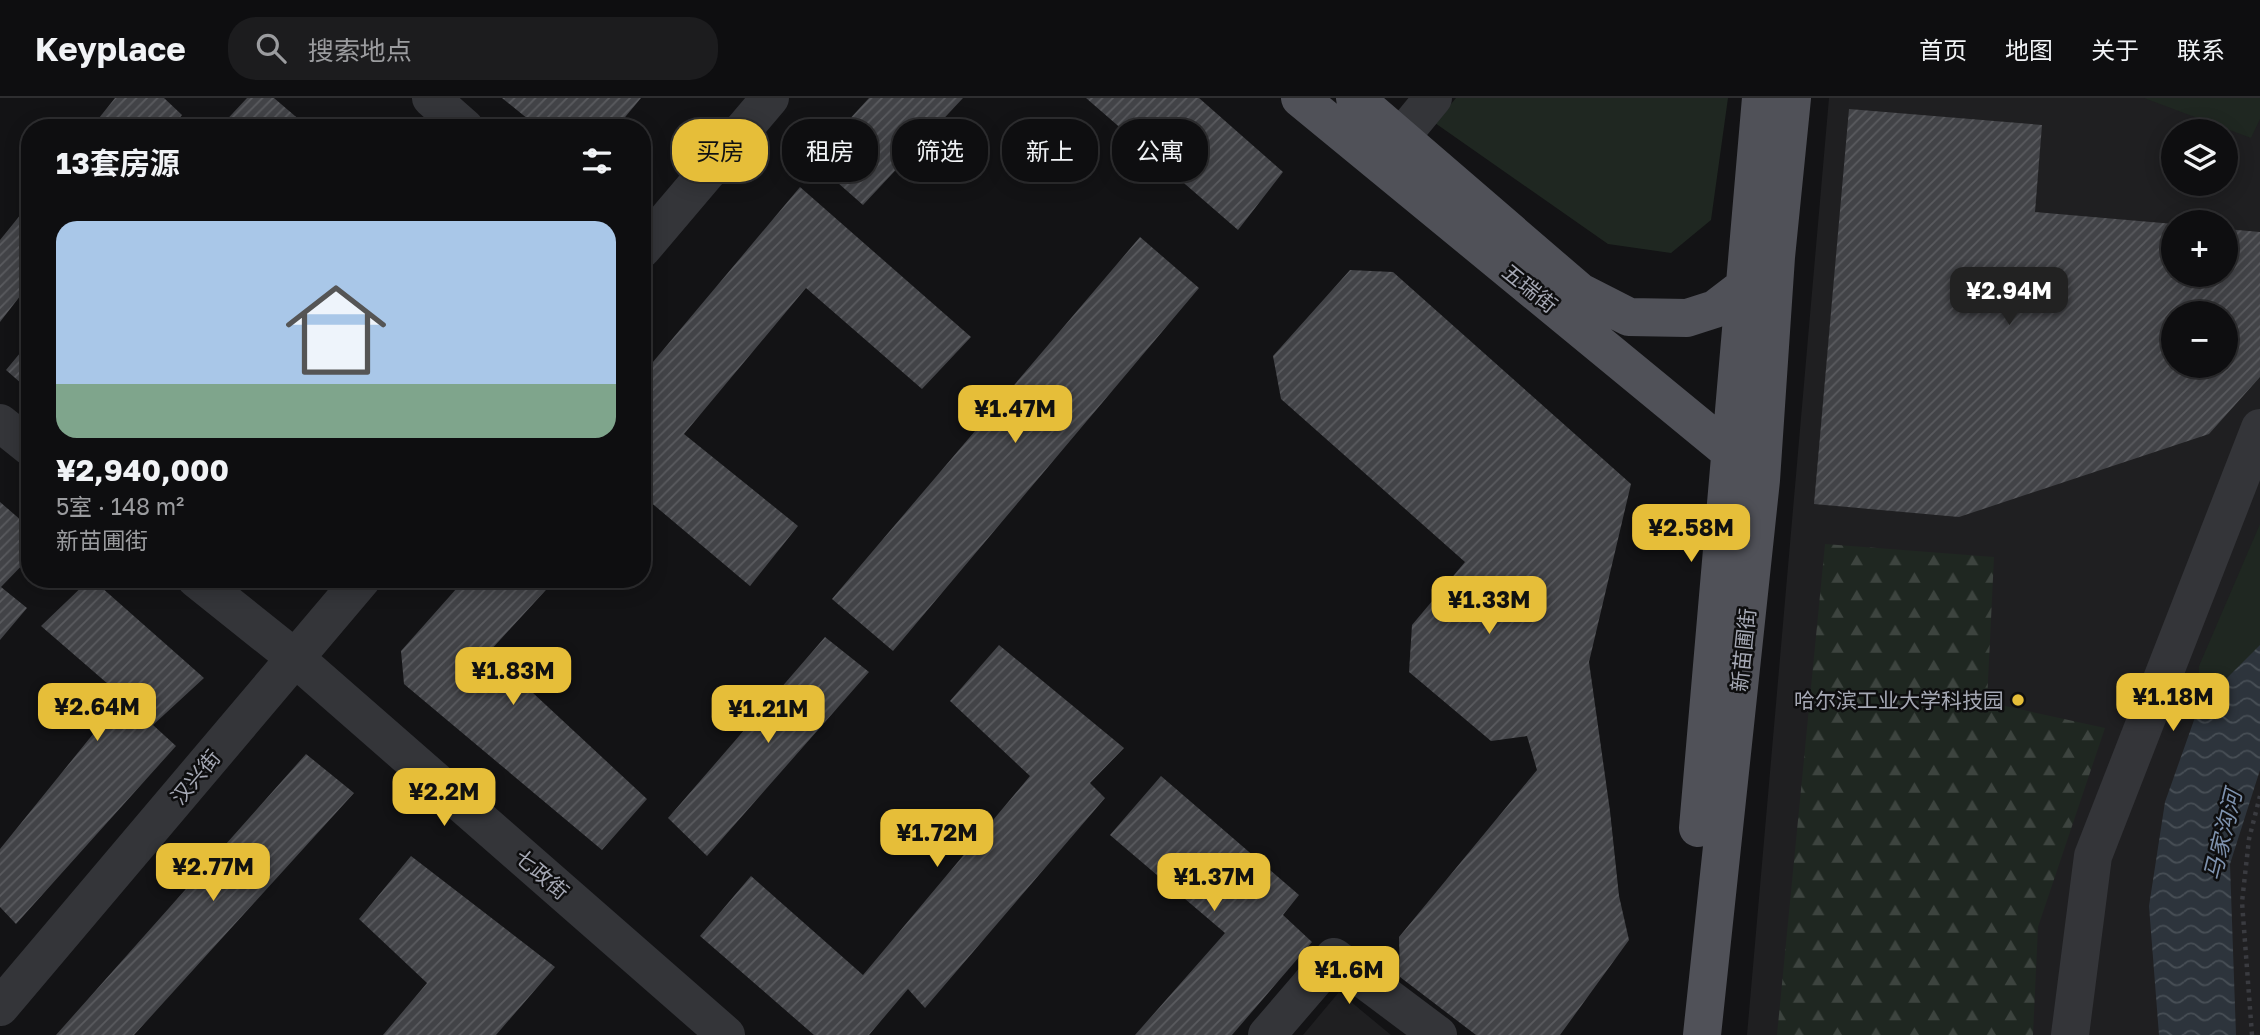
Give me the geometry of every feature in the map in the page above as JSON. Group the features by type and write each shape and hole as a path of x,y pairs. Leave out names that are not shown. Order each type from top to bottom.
{"main road":[{"name":"五瑞街","path":"1300,98 1761,477"},
{"name":"五瑞街","path":"1355,98 1580,292 1629,317 1687,318 1715,309 1745,286"},
{"name":"新苗圃街","path":"1680,1035 1761,98"},
{"name":"新苗圃街","path":"1702,1035 1761,477 1776,257 1792,98"}],"street":[{"path":"431,98 455,119"},
{"path":"651,238 770,98"},
{"path":"1401,137 1433,98"},
{"path":"0,423 21,440"},
{"path":"2070,1035 2093,856 2260,428"},
{"name":"七政街","path":"207,588 295,658 726,1035"},
{"name":"汉兴街","path":"0,1007 354,588"},
{"path":"1267,1035 1334,957 1438,1035"}],"path":[{"path":"2252,1035 2242,902 2249,839 2260,796"}],"shaded area":[{"name":"哈尔滨工业大学科技园","path":"1829,98 2260,98 2260,1035 1747,1035"},
{"path":"1339,992 1391,1035 1303,1035"}],"green space":[{"path":"1456,98 1728,98 1711,220 1671,253 1608,244 1435,123"},
{"path":"2144,98 2260,98 2260,119 2251,138 2238,133 2238,119 2200,119"},
{"path":"2260,524 2260,646 2199,706 2199,666"},
{"path":"1825,544 1994,557 1987,702 2105,728 2038,927 2033,1035 1777,1035"}],"water":[{"name":"马家沟河","path":"2260,645 2260,770 2230,864 2236,1035 2159,1035 2149,906 2165,802 2199,706"}],"building":[{"path":"115,98 164,98 182,115 179,119 98,119"},
{"path":"247,98 274,98 298,119 227,119"},
{"path":"502,98 641,98 624,119 528,119"},
{"path":"869,98 963,98 943,119 892,119 892,174 863,205 837,182 878,182 878,119 850,119"},
{"path":"1086,98 1199,98 1283,172 1238,230 1183,182 1208,182 1208,119 1112,121"},
{"path":"1849,109 2042,125 2035,212 2161,223 2161,287 2238,287 2238,230 2260,232 2260,377 2209,434 1959,517 1814,504"},
{"path":"800,187 971,337 922,389 806,288 684,434 798,526 750,586 651,503 651,364"},
{"path":"21,214 21,295 0,322 0,240"},
{"path":"1140,237 1199,288 893,651 832,599"},
{"path":"1350,270 1393,272 1631,484 1589,662 1619,896 1629,940 1560,1035 1476,1035 1400,977 1399,937 1537,770 1527,736 1491,741 1409,672 1412,625 1465,562 1281,399 1273,356"},
{"path":"21,352 21,383 6,370"},
{"path":"0,502 21,520 21,566 1,587 27,608 0,640"},
{"path":"81,588 102,588 204,678 153,725 176,746 16,924 0,907 0,849 123,697 41,626"},
{"path":"457,588 548,588 489,652 647,799 602,850 404,684 401,651"},
{"path":"825,637 869,672 707,856 668,818"},
{"path":"999,645 1124,748 1090,783 1105,798 925,1008 908,989 869,1035 814,1035 700,936 751,876 863,975 1030,776 950,701"},
{"path":"306,754 354,793 134,1035 56,1035"},
{"path":"1161,776 1299,895 1283,915 1312,942 1232,1035 1135,1035 1225,933 1110,835"},
{"path":"411,856 555,967 496,1035 383,1035 427,983 359,919"}],"place":[{"name":"哈尔滨工业大学科技园","path":"2018,700"}]}
